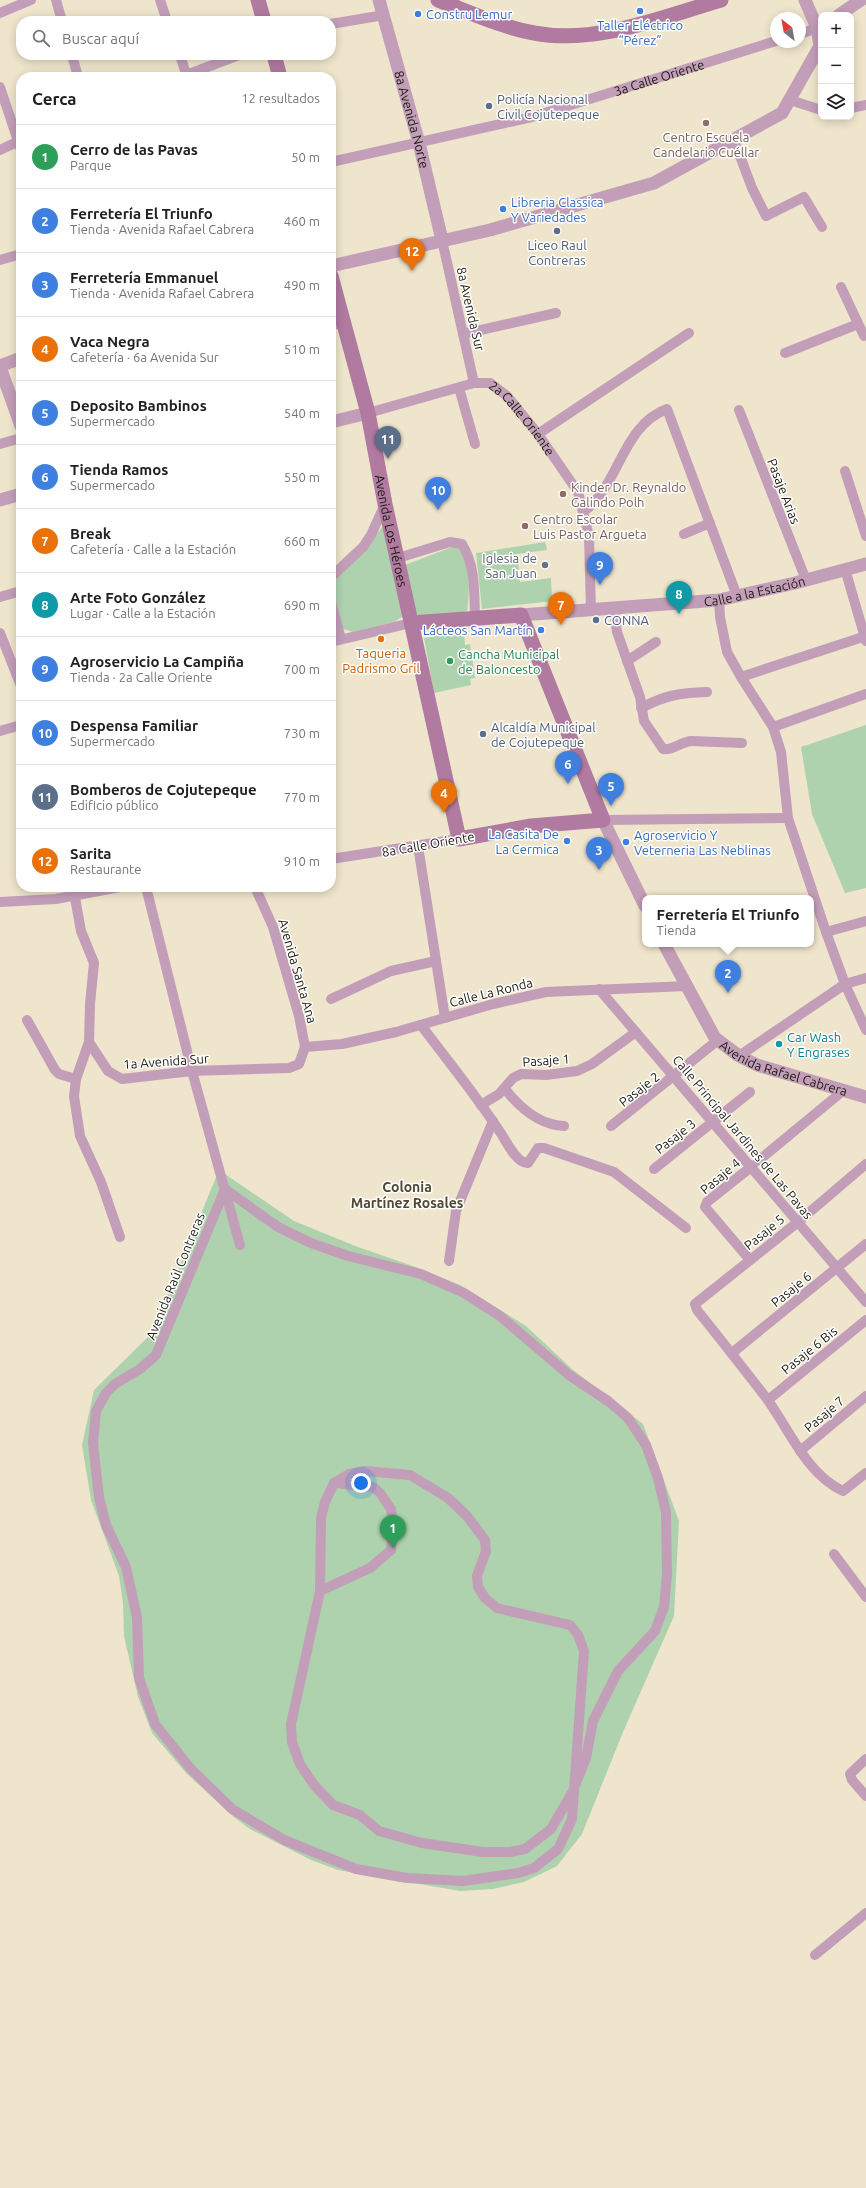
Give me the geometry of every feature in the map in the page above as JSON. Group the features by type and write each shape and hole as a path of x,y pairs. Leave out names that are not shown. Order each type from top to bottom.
{"main road":[{"path":"258,0 263,16"},
{"path":"438,0 526,32 573,36 602,32 721,0"},
{"path":"275,60 279,72"},
{"name":"Avenida Los Héroes","path":"337,324 368,413 385,504 459,839"},
{"path":"411,623 521,615 603,820"},
{"name":"8a Calle Oriente","path":"459,839 531,826 603,820"}],"street":[{"path":"0,13 31,0"},
{"path":"56,0 61,16"},
{"path":"160,0 165,16"},
{"name":"8a Avenida Norte","path":"379,0 420,143 442,240"},
{"path":"805,0 818,25"},
{"path":"843,12 861,0"},
{"path":"336,23 384,15"},
{"path":"806,32 818,27"},
{"name":"3a Calle Oriente","path":"336,161 532,118 770,43"},
{"path":"336,265 490,230 654,183 782,113 819,48"},
{"path":"73,60 77,72"},
{"path":"181,60 184,72"},
{"path":"195,72 226,60"},
{"path":"0,87 16,133"},
{"path":"790,100 818,109"},
{"path":"854,107 866,104"},
{"path":"734,140 752,188 766,216 804,198 822,228"},
{"path":"0,150 16,145"},
{"name":"8a Avenida Sur","path":"442,240 474,383"},
{"path":"0,260 16,255"},
{"path":"841,287 865,338"},
{"path":"463,334 556,312"},
{"path":"785,353 858,324"},
{"path":"538,434 689,333"},
{"path":"16,360 0,366 16,412"},
{"name":"2a Calle Oriente","path":"336,421 474,383 490,383 507,396 538,434 578,492 589,536 591,611"},
{"path":"458,388 475,444"},
{"path":"583,512 595,504 638,430 654,414 667,409 737,596"},
{"name":"Pasaje Arias","path":"739,410 806,580"},
{"path":"0,444 16,439"},
{"path":"846,471 866,536"},
{"path":"0,500 16,495"},
{"path":"336,572 363,547 371,535 385,504"},
{"path":"684,534 710,523"},
{"path":"398,558 450,542 462,544 470,557 474,577 475,619"},
{"name":"Calle a la Estación","path":"521,615 568,610 591,611 719,600 806,580 866,564"},
{"path":"741,677 865,638 845,569"},
{"path":"0,596 16,592"},
{"path":"719,600 727,652 773,727 781,752 788,818 814,895"},
{"path":"614,608 617,632 640,698 644,721 663,749 667,750 684,742 691,741 742,743"},
{"path":"336,619 342,639"},
{"path":"336,641 411,623"},
{"path":"0,633 16,673"},
{"path":"627,661 656,642"},
{"path":"641,708 668,695 678,693 707,692"},
{"path":"773,727 866,694"},
{"path":"0,731 16,726"},
{"name":"8a Calle Oriente","path":"603,820 788,818"},
{"path":"603,820 642,900"},
{"name":"8a Calle Oriente","path":"336,858 459,839"},
{"path":"418,846 445,1018"},
{"path":"0,902 56,899 72,892"},
{"path":"74,892 81,931 94,963 90,1004 89,1042 76,1079 74,1096 80,1136 101,1182 120,1237"},
{"path":"147,892 192,1071 240,1245"},
{"name":"Avenida Santa Ana","path":"256,892 273,926 299,1016 305,1047"},
{"path":"814,896 845,984 866,1030"},
{"path":"826,932 866,921"},
{"name":"Avenida Rafael Cabrera","path":"666,947 715,1038 739,1056 757,1064 866,1097"},
{"path":"331,999 391,971 436,961"},
{"path":"739,1056 845,984 866,978"},
{"name":"Calle La Ronda","path":"305,1047 342,1044 546,992 599,989 633,990 687,986"},
{"name":"Calle Principal Jardines de Las Pavas","path":"599,989 866,1302"},
{"path":"27,1020 55,1070 76,1079"},
{"path":"421,1025 523,1163 528,1163 538,1148 544,1148 614,1172 686,1228"},
{"name":"Pasaje 1","path":"481,1105 505,1089 513,1078 521,1074 546,1075 577,1071 592,1064 636,1032"},
{"name":"Pasaje 2","path":"612,1126 675,1077 718,1040"},
{"name":"1a Avenida Sur","path":"89,1042 108,1072 122,1079 192,1071 289,1068 299,1064 305,1047"},
{"path":"505,1089 516,1104 532,1115 550,1126 564,1126"},
{"name":"Pasaje 4","path":"750,1260 705,1207 707,1202 844,1090"},
{"name":"Pasaje 3","path":"654,1169 750,1092"},
{"path":"449,1261 456,1211 493,1121"},
{"name":"Pasaje 5","path":"732,1353 697,1310 695,1304 798,1222 866,1164"},
{"name":"Avenida Raúl Contreras","path":"225,1189 156,1354 140,1369 114,1384 106,1392 96,1411 93,1443 99,1497 106,1525 126,1566 137,1617 139,1678 155,1724 190,1768 232,1809 284,1840 356,1869 406,1878 463,1881 518,1873 534,1868 558,1849 564,1839 572,1819 573,1791 584,1651 578,1635 570,1625 497,1608 485,1598 478,1587 477,1576 486,1551 485,1540 467,1516 448,1498 410,1474 365,1471 349,1474 334,1483 325,1502 321,1518 320,1591 291,1724 292,1742 304,1769 314,1785 333,1806 360,1815 379,1831 422,1843 483,1852 510,1852 525,1849 551,1829 573,1791 586,1758 593,1721 618,1672 655,1631 664,1607 667,1574 666,1512 658,1478 646,1445 628,1418 608,1401 569,1376 500,1316 464,1293 421,1274 348,1256 311,1243 278,1228 225,1189"},
{"name":"Pasaje 6","path":"732,1353 866,1244"},
{"name":"Pasaje 6 Bis","path":"768,1400 866,1320"},
{"path":"732,1353 768,1400 800,1451 832,1487 843,1492 866,1473"},
{"name":"Pasaje 7","path":"800,1451 866,1396"},
{"path":"320,1591 370,1568 391,1550 393,1528 391,1509 380,1493 373,1487 334,1483"},
{"path":"834,1554 866,1597"},
{"path":"866,1760 850,1774 852,1780 866,1796"},
{"path":"815,1955 866,1913"}],"green space":[{"path":"384,525 405,615 394,622 353,632 337,627 336,580 337,576 364,549"},
{"path":"545,542 547,550 517,554 520,582 551,578 552,601 482,609 476,553"},
{"path":"452,547 458,547 467,570 469,595 467,611 422,619 413,609 405,565"},
{"name":"Cancha Municipal de Baloncesto","path":"464,632 465,645 470,644 475,678 470,679 471,685 434,693 424,638"},
{"path":"866,725 866,888 845,893 812,814 801,747"},
{"path":"219,1170 294,1221 358,1247 413,1266 460,1285 526,1326 572,1369 643,1424 679,1521 674,1616 623,1732 582,1834 557,1866 524,1882 493,1889 460,1891 338,1870 311,1860 250,1829 235,1818 186,1773 152,1733 138,1697 124,1636 123,1603 119,1576 91,1500 82,1445 94,1390 152,1333"}],"place":[{"name":"Taller Eléctrico “Pérez”","path":"640,11"},
{"name":"Constru Lemur","path":"418,14"},
{"name":"Policía Nacional Civil Cojutepeque","path":"489,106"},
{"name":"Centro Escuela Candelario Cuéllar","path":"706,123"},
{"name":"Libreria Classica Y Variedades","path":"503,209"},
{"name":"Liceo Raul Contreras","path":"557,231"},
{"name":"Sarita","path":"412,271"},
{"name":"Bomberos de Cojutepeque","path":"388,459"},
{"name":"Kinder Dr. Reynaldo Galindo Polh","path":"563,494"},
{"name":"Despensa Familiar","path":"438,510"},
{"name":"Centro Escolar Luis Pastor Argueta","path":"525,526"},
{"name":"Iglesia de San Juan","path":"545,565"},
{"name":"Agroservicio La Campiña","path":"600,585"},
{"name":"Arte Foto González","path":"679,614"},
{"name":"CONNA","path":"596,620"},
{"name":"Break","path":"561,625"},
{"name":"Lácteos San Martín","path":"541,630"},
{"name":"Taqueria Padrismo Gril","path":"381,639"},
{"name":"Cancha Municipal de Baloncesto","path":"450,661"},
{"name":"Alcaldía Municipal de Cojutepeque","path":"483,734"},
{"name":"Tienda Ramos","path":"568,784"},
{"name":"Deposito Bambinos","path":"611,806"},
{"name":"Vaca Negra","path":"444,813"},
{"name":"La Casita De La Cermica","path":"567,841"},
{"name":"Agroservicio Y Veterneria Las Neblinas","path":"626,842"},
{"name":"Ferretería Emmanuel","path":"599,870"},
{"name":"Ferretería El Triunfo","path":"728,993"},
{"name":"Car Wash Y Engrases","path":"779,1044"},
{"name":"Cerro de las Pavas","path":"393,1548"}],"district":[{"name":"Colonia Martínez Rosales","path":"407,1196"}]}
